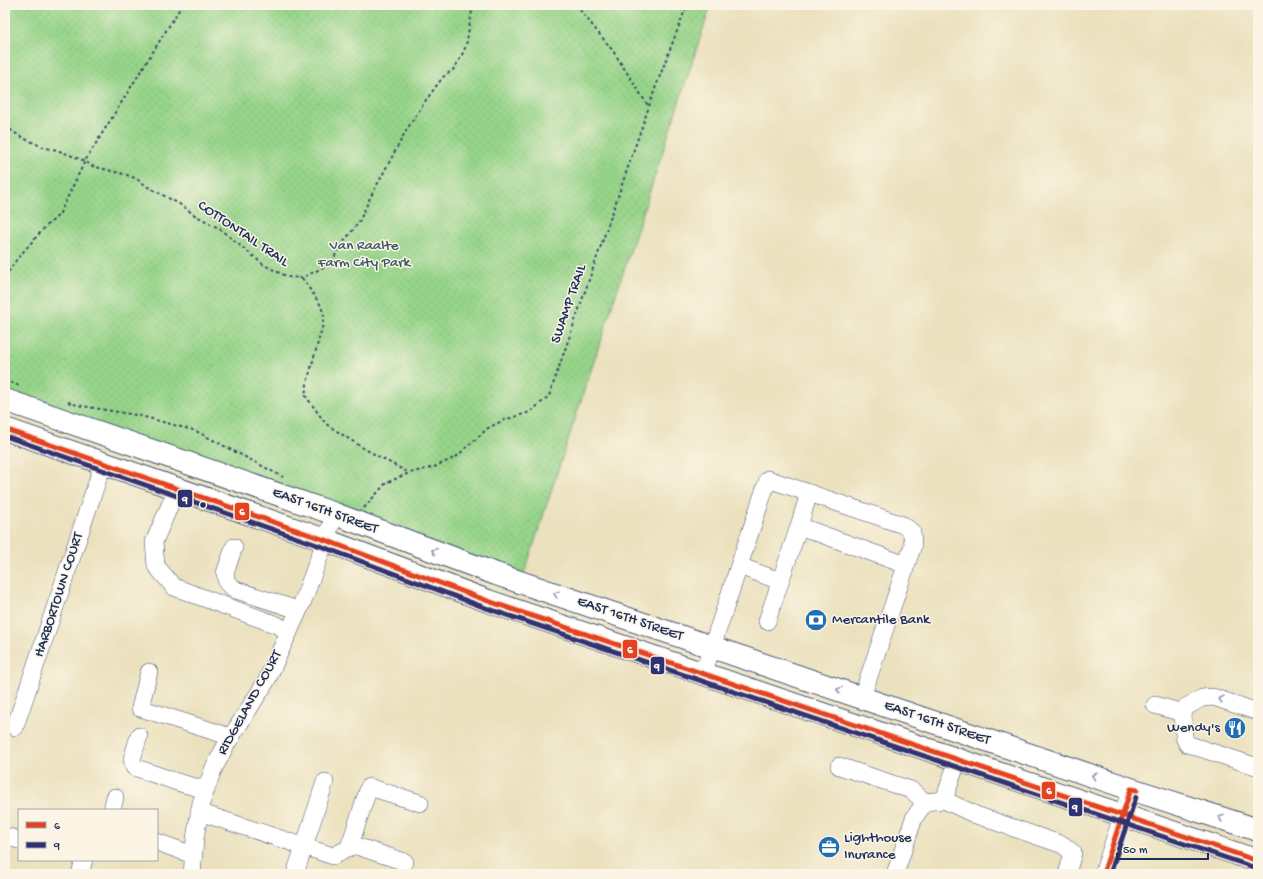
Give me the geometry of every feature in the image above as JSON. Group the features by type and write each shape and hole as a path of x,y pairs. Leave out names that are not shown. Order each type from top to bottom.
{"main road":[{"name":"EAST 16TH STREET","path":"5,400 335,514 496,574 1131,789 1258,830"},
{"name":"EAST 16TH STREET","path":"5,429 325,540 488,601 1258,861"}],"street":[{"name":"HARBORTOWN COURT","path":"15,727 103,464"},
{"path":"703,674 768,479 903,525 912,532 913,545 862,697"},
{"path":"175,488 173,498 154,542 156,566 174,587 277,625 289,632"},
{"path":"767,620 809,493"},
{"name":"RIDGELAND COURT","path":"192,874 199,812 213,770 231,737 267,680 289,632 335,514"},
{"path":"799,526 906,565"},
{"path":"234,547 225,573 227,583 236,590 298,610"},
{"path":"739,566 780,581"},
{"path":"149,672 140,708 231,737"},
{"path":"1258,712 1213,697 1202,698 1186,707 1183,713 1184,736 1188,744 1256,766 1258,765"},
{"path":"1155,705 1183,713"},
{"path":"139,736 132,759 134,767 177,782 206,790"},
{"path":"944,800 958,759"},
{"path":"839,766 911,790 925,802 944,800 976,815 1063,845 1073,853 1067,874"},
{"path":"295,874 325,782"},
{"path":"199,812 304,848 333,856 349,848 369,786 420,803"},
{"path":"1103,874 1131,789"},
{"path":"895,874 914,818 925,802"},
{"path":"5,836 18,840"},
{"path":"158,842 193,855"},
{"path":"350,844 405,862"},
{"path":"80,874 84,861"}],"path":[{"path":"5,277 17,259 45,227 59,215 85,162 182,5"},
{"name":"COTTONTAIL TRAIL","path":"5,126 21,137 45,148 57,150 92,166 127,174 137,179 220,229 264,264 288,277 302,278 324,267 333,260 339,248 359,222 407,128 443,77 453,70 460,59 466,46 473,5"},
{"path":"576,5 613,51 649,107"},
{"name":"SWAMP TRAIL","path":"361,512 376,492 386,483 409,473 434,467 456,458 488,428 504,420 530,412 549,396 649,107 687,5"},
{"path":"302,278 320,304 324,315 305,395 326,424 363,448 409,473"}],"green space":[{"name":"Van Raalte Farm City Park","path":"5,5 711,5 524,574 5,394"}],"transit line":[{"name":"6","path":"5,429 325,540 488,601 1258,861"},
{"name":"9","path":"5,436 323,547 486,608 1256,868"},
{"name":"6","path":"1103,874 1131,789 1137,790"},
{"name":"9","path":"1110,874 1136,797"}],"place":[{"name":"Mercantile Bank","path":"816,620"},
{"name":"Wendy's","path":"1235,728"},
{"name":"Lighthouse Inurance","path":"829,847"}]}
